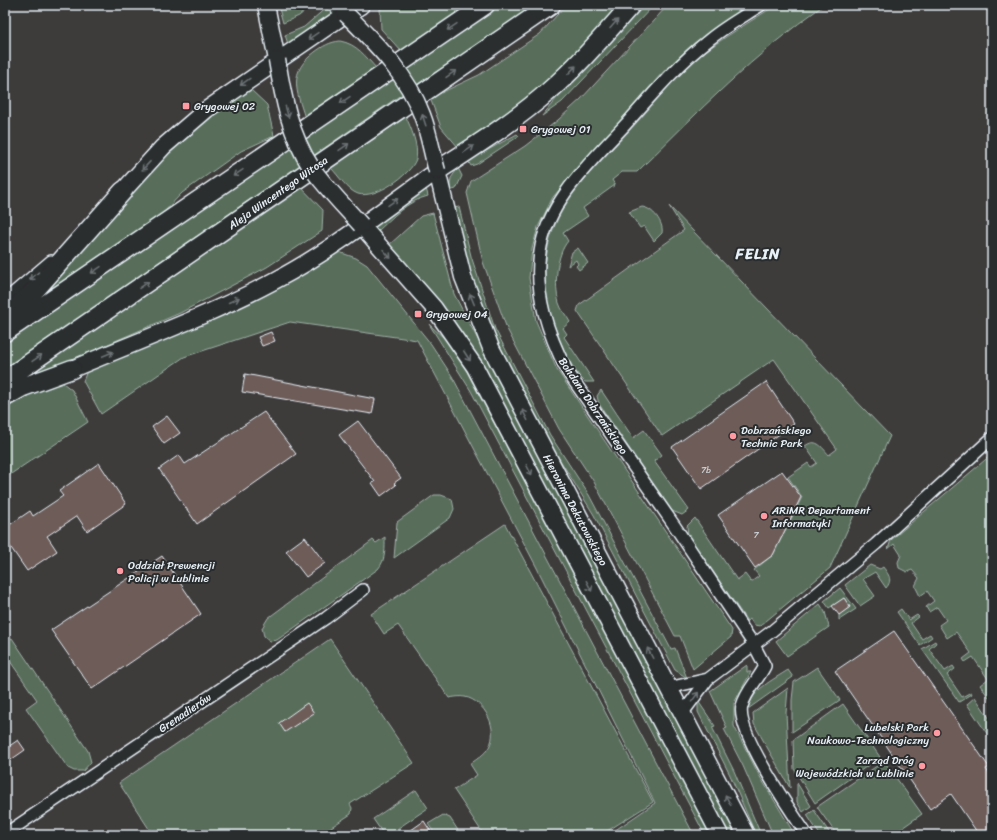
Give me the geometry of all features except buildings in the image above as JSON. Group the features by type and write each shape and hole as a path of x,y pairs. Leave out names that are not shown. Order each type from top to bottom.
{"main road":[{"path":"5,332 485,5"},
{"name":"Aleja Wincentego Witosa","path":"5,380 551,5"},
{"path":"437,171 520,114 549,91 582,59 631,5"},
{"path":"5,317 38,287 123,191"},
{"path":"5,397 23,387 72,369"}],"street":[{"name":"Hieronima Dekutowskiego","path":"266,5 286,109 301,150 328,189 434,308 475,367 720,835"},
{"name":"Bohdana Dobrzańskiego","path":"761,5 711,38 689,57 661,84 576,179 562,198 549,223 540,251 538,273 540,300 554,346 567,371 674,525 754,645 765,666 750,688 742,706 741,715 744,729 780,794 807,835"},
{"name":"Hieronima Dekutowskiego","path":"347,8 387,56 411,90 424,121 463,277 491,348 746,835"},
{"path":"5,300 54,259 123,191 184,127 347,8"},
{"path":"72,369 256,291 295,270 437,171"},
{"path":"682,714 708,680 754,645 876,544 992,438"},
{"name":"Grenadierów","path":"5,834 322,621 363,590"},
{"path":"668,688 708,680"}],"green space":[{"path":"278,5 312,5 299,16 283,23"},
{"path":"385,5 469,5 402,52 381,29 380,9"},
{"path":"500,5 537,5 398,97 5,369 5,344"},
{"path":"566,5 619,5 556,74 513,111 458,147 441,127 430,98 479,75 540,34"},
{"path":"642,5 654,5 562,102 542,116 561,93"},
{"path":"668,5 749,5 693,44 663,72 553,197 538,227 532,249 529,278 536,321 557,370 732,630 731,637 693,669 680,636 675,636 594,482 559,429 507,329 483,262 467,193 471,181 525,146 558,120 581,99"},
{"path":"776,5 824,5 750,63 637,172 622,172 612,180 615,185 583,208 588,216 563,233 568,241 561,254 557,270 557,296 560,306 570,322 563,328 567,334 564,337 594,382 585,382 572,365 565,351 548,306 546,294 545,270 548,245 559,217 567,202 589,174 690,64 717,43"},
{"path":"328,6 334,12 288,44 285,35 304,27"},
{"path":"340,41 356,48 365,55 377,69 305,118 299,99 296,82 301,67 306,59 321,48 330,43"},
{"path":"250,89 267,105 274,136 241,151 182,193 162,214 27,306 175,146 199,124"},
{"path":"406,117 414,137 417,154 413,165 400,178 383,189 365,195 354,192 331,168"},
{"path":"517,134 519,136 477,164 471,166 468,161"},
{"path":"458,168 462,176 456,189 449,191 451,178"},
{"path":"301,187 323,210 322,231 267,267 180,313 11,386"},
{"path":"426,188 428,196 420,198 407,206 377,232 371,225"},
{"path":"669,206 890,436 830,568 760,626 754,625 750,619 747,621 688,535 687,526 695,518 737,580 745,574 751,582 759,576 754,570 773,555 802,497 788,477 808,463 811,467 817,463 805,446 812,443 818,444 829,455 837,449 774,359 662,436 577,311 579,305 684,230"},
{"path":"459,207 471,256 495,329 550,435 589,495 671,649 675,648 687,678 675,670 594,515 552,447 496,343 475,290 454,208"},
{"path":"642,207 654,213 661,225 662,233 654,241 644,226 640,228 629,212"},
{"path":"433,213 454,294 738,835 728,835 486,376 389,245 421,216"},
{"path":"578,248 588,263 579,270 576,266 578,264 576,260 568,266 572,252"},
{"path":"336,251 356,258 367,265 431,344 452,376 694,835 608,835 655,803 536,566 417,340 290,322 184,357 101,414 83,381 87,371"},
{"path":"429,324 446,340 465,368 712,835 705,835 471,391"},
{"path":"63,383 72,390 88,422 5,478 5,404 41,388"},
{"path":"601,390 633,438 644,430 662,455 654,461 689,510 682,515 672,511 599,404 597,396"},
{"path":"992,454 992,702 980,685 988,679 973,657 965,662 963,659 971,653 956,632 947,638 939,625 946,620 937,607 929,612 926,607 934,601 927,591 920,596 915,586 919,578 912,570 907,572 899,568 898,562 901,555 894,544 888,549 891,540"},
{"path":"434,495 441,495 452,499 454,509 450,518 394,558 397,522"},
{"path":"505,524 653,802 601,835 484,835 454,790 477,775 470,764 487,750 492,740 491,724 488,717 479,704 472,700 463,697 449,698 398,625 384,634 371,614"},
{"path":"385,537 384,558 378,569 277,640 270,641 264,636 262,628 268,618 373,540 376,543"},
{"path":"870,565 880,569 883,567 890,580 886,588 875,572 863,579 875,596 860,606 845,585"},
{"path":"840,588 856,609 839,620 839,615 850,607 844,598 829,608 824,601"},
{"path":"820,604 825,612 829,627 787,656 776,641"},
{"path":"901,609 909,620 917,615 919,617 911,623 922,639 930,634 932,637 920,645 897,612"},
{"path":"12,638 88,751 91,762 83,771 74,771 68,768 26,708 37,700 5,654 5,642"},
{"path":"330,639 414,763 350,804 352,808 351,814 319,835 153,835 119,783"},
{"path":"935,641 936,643 929,649 945,671 953,666 955,669 947,675 962,697 971,692 972,694 959,702 922,649"},
{"path":"747,665 747,672 751,672 734,703 734,726 759,775 795,835 773,835 743,766 724,729 727,728 710,691"},
{"path":"817,667 840,700 792,732 792,700 794,682"},
{"path":"788,670 793,677 748,709 750,702 758,691 770,681"},
{"path":"788,688 786,713 790,788 754,724 753,713"},
{"path":"975,697 992,722 992,741 967,704"},
{"path":"698,701 715,726 712,727 734,771 761,835 756,835 730,775 698,712"},
{"path":"843,704 880,757 815,803 794,769 793,740"},
{"path":"884,761 922,814 892,835 837,835 817,807"},
{"path":"797,783 811,806 803,812 797,802"},
{"path":"416,790 428,808 388,835 384,835 373,819"},
{"path":"814,810 831,835 820,835 807,815"},
{"path":"443,815 450,818 461,835 436,835 428,824"}],"place":[{"name":"Grygowej 02","path":"186,106"},
{"name":"Grygowej 01","path":"523,129"},
{"name":"Grygowej 04","path":"418,314"},
{"name":"Dobrzańskiego Technic Park","path":"733,436"},
{"name":"ARiMR Departament Informatyki","path":"764,516"},
{"name":"Oddział Prewencji Policji w Lublinie","path":"120,571"},
{"name":"Lubelski Park Naukowo-Technologiczny","path":"937,733"},
{"name":"Zarząd Dróg Wojewódzkich w Lublinie","path":"922,766"}],"district":[{"name":"FELIN","path":"758,254"}]}
